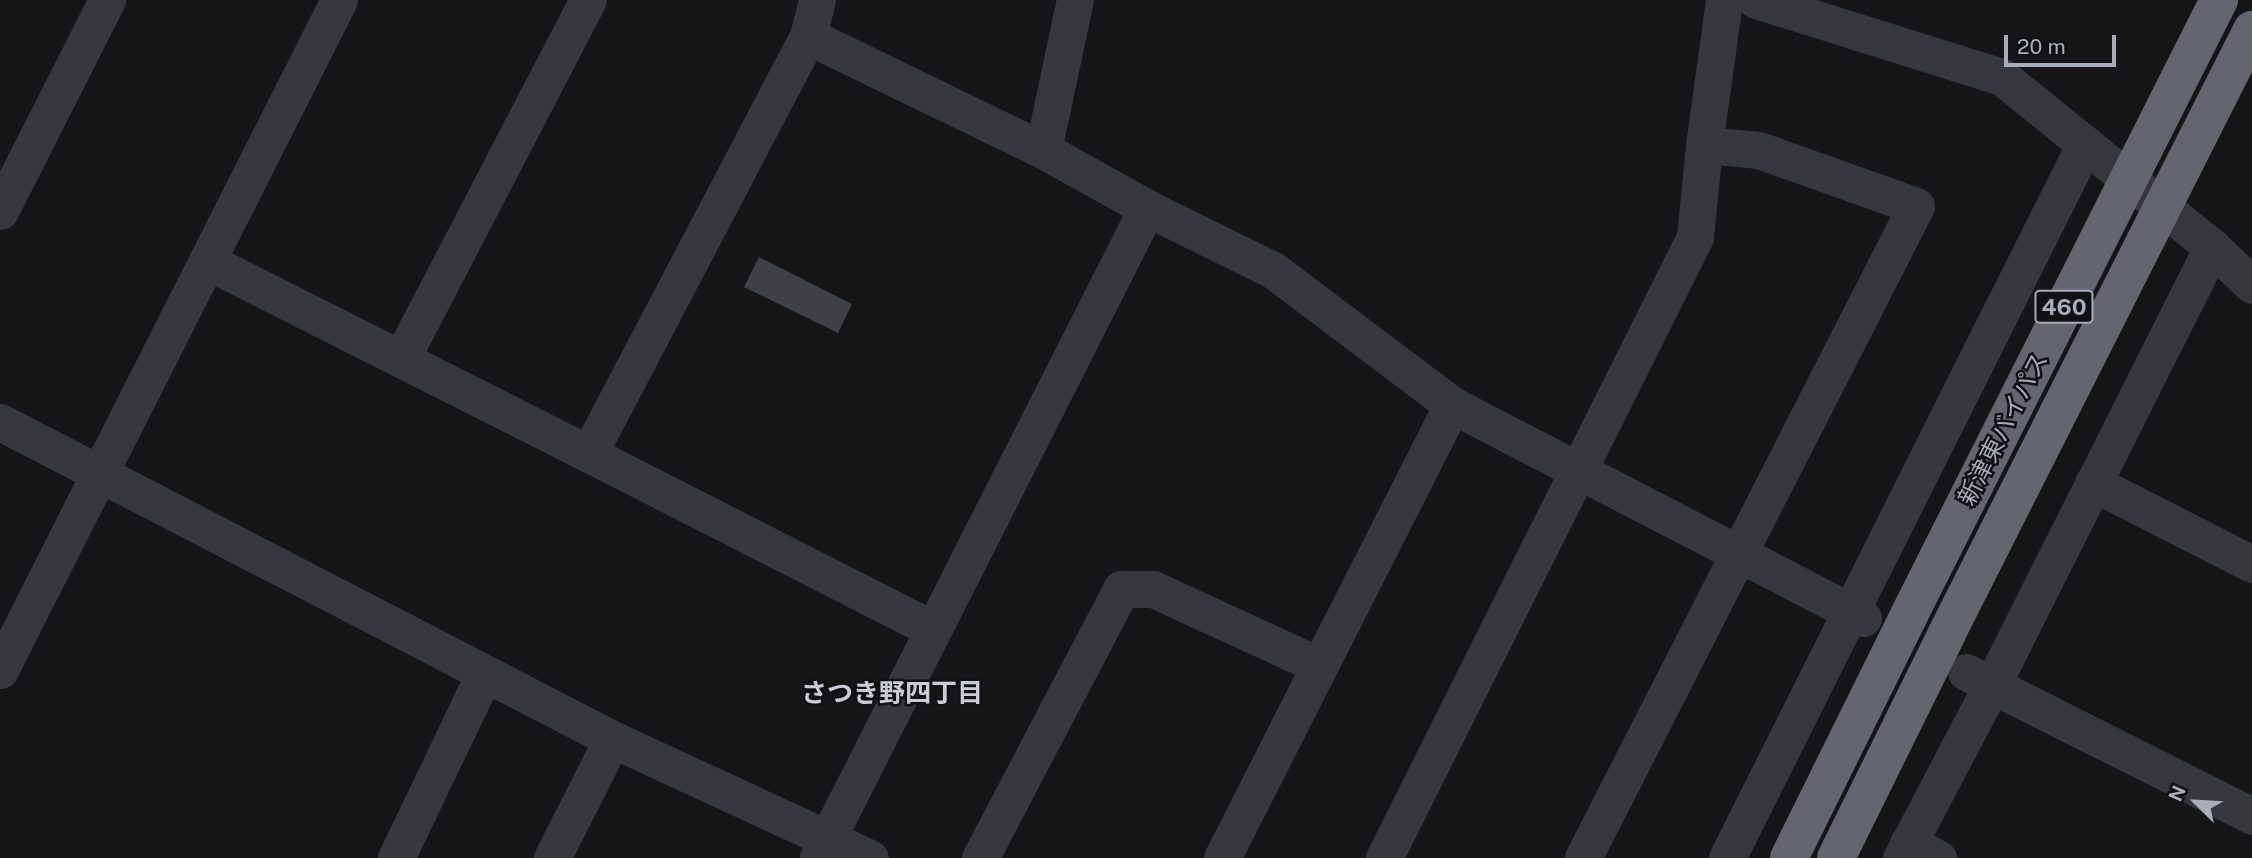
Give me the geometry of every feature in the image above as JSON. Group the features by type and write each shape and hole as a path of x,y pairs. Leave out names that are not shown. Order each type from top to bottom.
{"highway":[{"name":"新津東バイパス","path":"1789,858 2218,0"},
{"name":"新津東バイパス","path":"1836,858 2252,30"}],"street":[{"path":"0,211 107,0"},
{"path":"0,670 339,0"},
{"path":"401,359 588,0"},
{"path":"589,454 808,36 817,0"},
{"path":"1043,150 1075,0"},
{"path":"1384,858 1695,237 1704,145 1724,0"},
{"path":"1756,0 2003,77 2212,247 2252,285"},
{"path":"808,36 1043,150 1147,208 1273,270 1452,405 1856,614"},
{"path":"1727,858 1856,614 2085,144"},
{"path":"1583,858 1916,206 1759,149 1704,145"},
{"path":"823,848 1147,208"},
{"path":"1916,853 1979,678 2093,483 2212,247"},
{"path":"207,261 933,629"},
{"path":"1222,858 1452,405"},
{"path":"0,422 823,848 870,858"},
{"path":"2093,483 2252,564"},
{"path":"980,858 1121,589 1153,589 1318,665"},
{"path":"396,858 468,713 484,674"},
{"path":"1979,678 2252,816"},
{"path":"552,858 612,739"}],"building":[{"path":"759,257 852,304 838,333 744,287"}],"district":[{"name":"さつき野四丁目","path":"892,693"}]}
